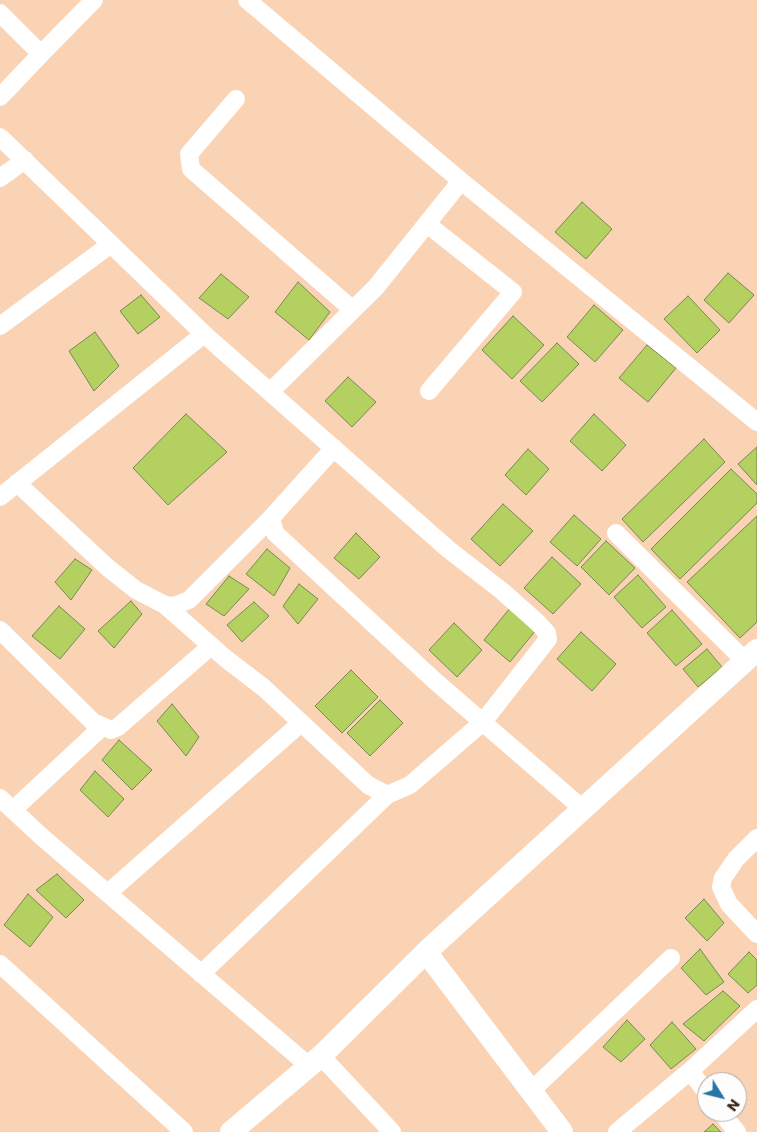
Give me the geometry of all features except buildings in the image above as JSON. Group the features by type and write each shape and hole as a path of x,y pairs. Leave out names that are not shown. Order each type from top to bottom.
{"street":[{"path":"0,97 94,0"},
{"path":"247,0 461,181 757,422"},
{"path":"0,13 41,54"},
{"path":"236,99 189,154 191,168 353,310"},
{"path":"0,137 204,334 448,549 502,591 547,633 548,639 482,722 410,785 387,795 201,974"},
{"path":"0,178 24,160"},
{"path":"270,392 376,287 461,181"},
{"path":"427,224 513,292 429,391"},
{"path":"0,326 111,244"},
{"path":"0,497 204,334"},
{"path":"165,606 174,606 189,600 271,518 334,448"},
{"path":"17,483 107,567 136,590 165,606 264,688 368,785 387,795"},
{"path":"271,518 275,533 300,558 482,722 583,809"},
{"path":"231,1132 315,1061 426,952 751,656 616,533"},
{"path":"0,630 93,722 111,730 118,727 211,646"},
{"path":"108,893 301,723"},
{"path":"14,809 102,727"},
{"path":"0,798 42,837 201,974 315,1061 392,1132"},
{"path":"757,838 736,859 724,878 721,887 729,904 757,934"},
{"path":"426,952 562,1132"},
{"path":"531,1091 671,958"},
{"path":"0,964 184,1132"},
{"path":"617,1132 690,1071 757,1009"},
{"path":"690,1071 697,1080"}]}
